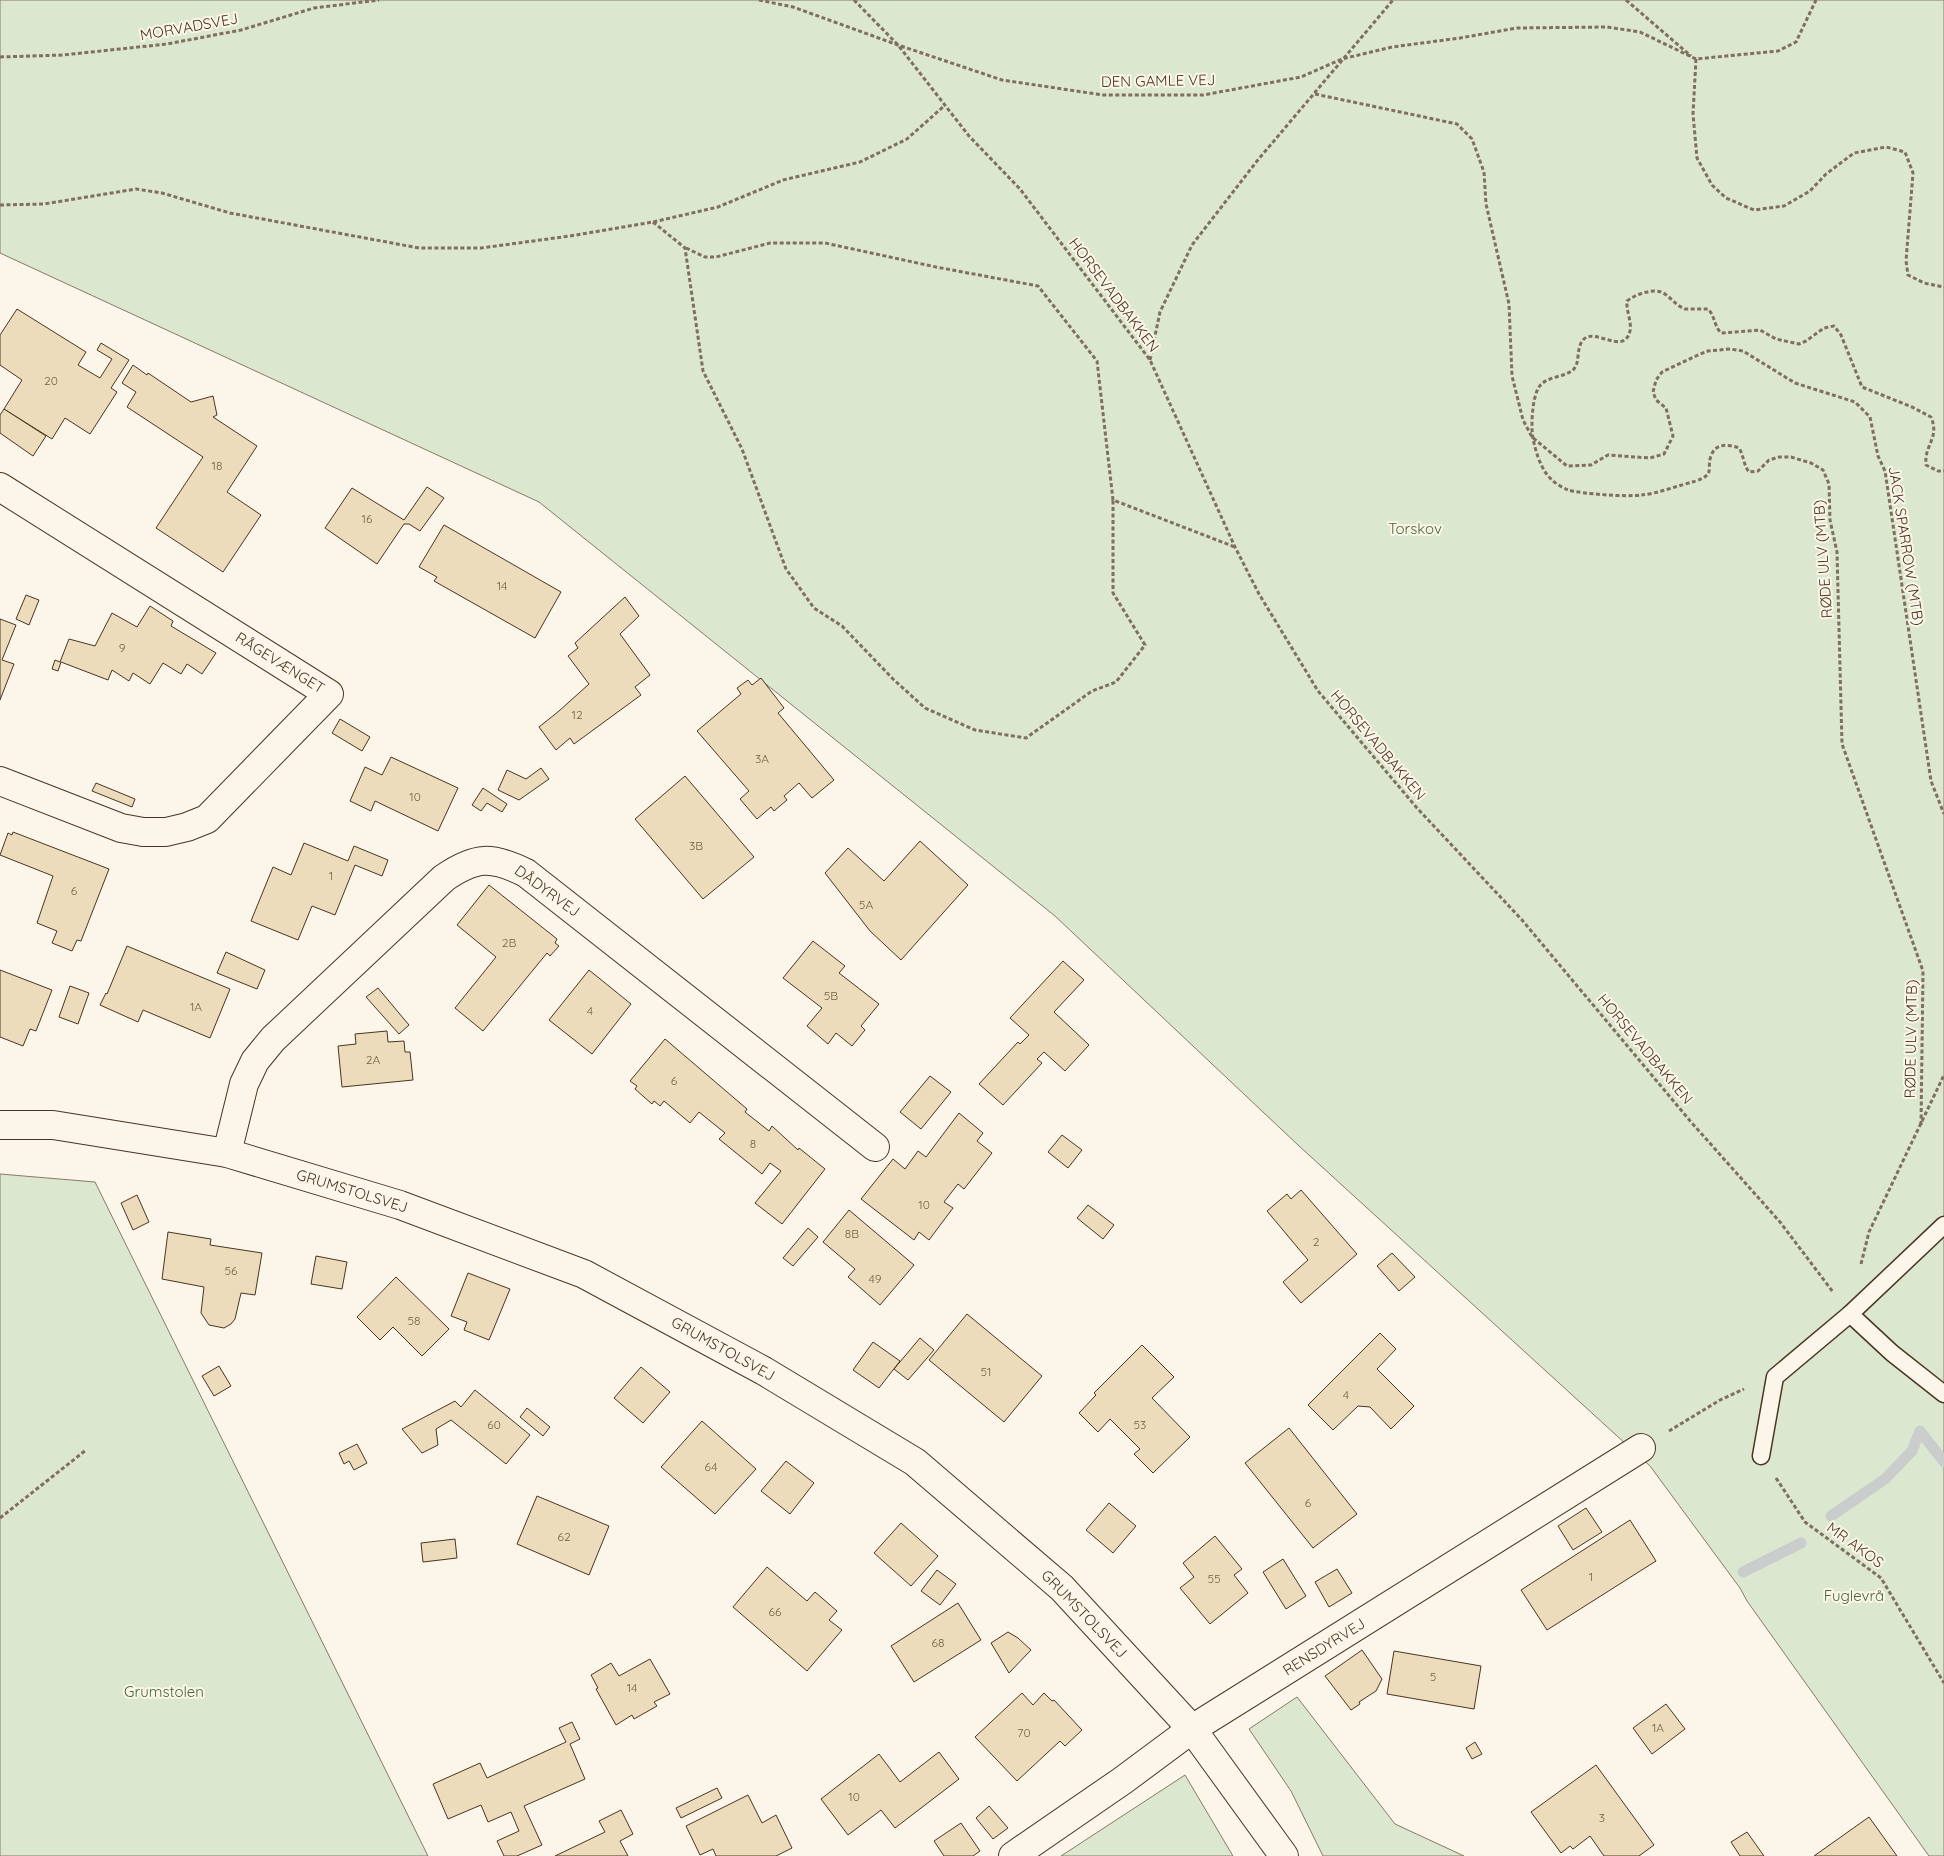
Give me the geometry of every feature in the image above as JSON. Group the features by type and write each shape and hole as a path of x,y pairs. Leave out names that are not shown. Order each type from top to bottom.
{"street":[{"name":"RÅGEVÆNGET","path":"0,487 329,694 207,819 187,827 166,832 143,832 121,828 0,781"},
{"name":"DÅDYRVEJ","path":"226,1154 244,1084 256,1061 273,1039 444,878 462,866 483,860 505,862 526,873 875,1147"},
{"name":"GRUMSTOLSVEJ","path":"0,1125 53,1125 226,1154 400,1205 584,1274 764,1371 915,1462 1062,1588 1192,1729 1284,1856"},
{"name":"RENSDYRVEJ","path":"1013,1856 1122,1781 1192,1729 1641,1448"}],"lane":[{"path":"1761,1456 1775,1377 1850,1314 1944,1225"},
{"path":"1850,1314 1892,1353 1944,1394"}],"path":[{"name":"MORVADSVEJ","path":"0,57 63,54 166,44 241,30 314,8 379,0"},
{"path":"759,0 793,7 898,45"},
{"name":"HORSEVADBAKKEN","path":"854,0 898,45 969,136 1020,189 1150,360 1235,547 1260,594 1318,691 1417,808 1522,920 1691,1122 1780,1222 1850,1314"},
{"name":"DEN GAMLE VEJ","path":"898,45 1002,80 1103,95 1203,95 1301,77 1342,60 1393,0"},
{"path":"1626,0 1696,60"},
{"path":"1150,360 1160,312 1192,245 1257,161 1342,60 1392,47 1517,28 1607,27 1640,32 1696,60 1778,51 1796,42 1816,0"},
{"path":"1696,60 1693,114 1697,158 1712,185 1726,198 1754,210 1784,206 1810,191 1826,174 1854,153 1886,147 1905,152 1913,173 1906,261 1908,275 1924,283 1944,287"},
{"path":"1315,94 1456,124 1472,139 1484,172 1486,204 1509,304 1512,376 1523,420 1532,438"},
{"path":"0,204 44,204 136,189 162,193 230,213 420,248 482,248 653,222 718,207 783,180 860,162 907,139 944,106"},
{"path":"653,222 686,248 705,257 716,257 770,243 825,243 936,267 1038,286 1097,361 1113,500 1113,593 1145,645 1116,682 1092,691 1026,738 975,730 925,708 892,679 842,626 814,608 786,570 742,449 703,371 686,248"},
{"name":"RØDE ULV (MTB)","path":"1921,1125 1923,971 1842,744 1837,552 1830,520 1829,484 1823,470 1812,463 1792,457 1779,457 1769,460 1758,471 1749,472 1744,465 1743,455 1739,448 1726,445 1717,448 1711,456 1711,469 1705,478 1696,481 1641,496 1566,489 1551,479 1539,460 1532,438 1533,413 1538,388 1544,381 1571,372 1576,367 1578,346 1587,337 1593,336 1614,342 1624,341 1629,334 1630,327 1626,310 1627,301 1633,297 1656,291 1664,293 1685,309 1708,309 1712,312 1717,328 1721,333 1760,330 1776,339 1799,344 1824,328 1834,326 1841,335 1862,387 1931,416 1935,427 1925,455 1926,465 1938,471 1944,470"},
{"name":"JACK SPARROW (MTB)","path":"1532,438 1567,466 1591,465 1608,455 1650,458 1664,454 1673,436 1666,408 1656,400 1653,392 1656,380 1662,372 1708,351 1730,349 1743,351 1795,383 1855,402 1870,416 1878,456 1885,471 1931,781 1944,814"},
{"path":"1113,500 1235,547"},
{"path":"1850,1314 1869,1232 1944,1075"},
{"path":"1641,1448 1720,1400 1775,1377"},
{"path":"0,1518 86,1450"},
{"name":"MR AKOS","path":"1761,1456 1805,1522 1881,1578 1944,1683"}],"green space":[{"name":"Torskov","path":"0,0 1944,0 1944,1856 1929,1856 1747,1601 1740,1588 1650,1466 1298,1145 1055,916 539,502 0,253"},
{"name":"Grumstolen","path":"0,1174 95,1182 428,1856 0,1856"},
{"path":"1297,1697 1395,1824 1464,1856 1323,1856 1291,1791 1249,1729"},
{"path":"1185,1775 1233,1856 1061,1856"}],"building":[{"path":"17,309 86,352 78,365 100,378 112,359 97,350 101,343 129,360 111,388 117,392 90,434 65,418 52,439 4,409 22,380 0,365 0,335"},
{"path":"133,365 191,402 213,396 217,415 213,417 257,446 227,492 261,515 223,572 156,528 203,457 127,407 136,392 122,383"},
{"path":"4,409 46,436 33,456 0,433 0,415"},
{"path":"427,487 444,498 420,531 409,524 404,524 377,564 325,528 352,488 404,520"},
{"path":"444,525 561,592 535,638 434,581 437,577 419,567"},
{"path":"26,595 39,600 29,625 16,619"},
{"path":"625,597 639,616 620,634 650,675 635,687 641,695 574,744 570,738 556,750 539,727 589,684 568,656 578,648 575,643"},
{"path":"150,606 173,621 171,626 216,653 202,674 187,664 181,674 163,663 150,684 133,673 129,681 112,670 108,680 61,662 58,671 52,669 55,660 60,662 69,639 95,646 112,613 137,627"},
{"path":"0,619 16,625 2,660 14,664 0,700"},
{"path":"761,678 784,708 778,713 834,780 812,798 799,783 784,796 787,800 774,811 771,807 757,819 740,799 749,791 697,731 741,694 737,688 748,680 752,685"},
{"path":"340,719 370,737 362,751 332,733"},
{"path":"391,757 458,788 438,831 375,801 371,811 350,801 365,767 382,775"},
{"path":"541,768 549,779 519,800 498,790 507,770 526,779"},
{"path":"685,776 754,857 703,899 635,819"},
{"path":"96,783 135,799 132,807 92,791"},
{"path":"483,788 507,804 502,812 487,803 481,811 472,805"},
{"path":"13,832 109,869 81,941 77,940 72,951 52,943 57,931 37,923 53,876 0,855 8,833 12,835"},
{"path":"920,841 968,885 901,960 870,931 825,873 848,848 884,881"},
{"path":"304,843 348,861 354,846 388,860 382,876 355,865 335,915 312,906 298,940 251,921 273,867 291,875"},
{"path":"489,885 557,939 555,943 559,946 550,956 547,953 483,1031 455,1008 496,957 457,925"},
{"path":"813,941 845,966 839,973 879,1004 861,1026 865,1030 852,1046 836,1033 828,1044 807,1026 822,1008 783,978"},
{"path":"127,946 230,989 210,1038 143,1010 138,1022 100,1005 107,994"},
{"path":"226,952 265,970 257,989 217,973"},
{"path":"1063,961 1084,980 1054,1012 1089,1045 1065,1071 1044,1052 1037,1059 1042,1063 1003,1105 979,1084 1018,1042 1020,1044 1029,1035 1010,1018"},
{"path":"0,970 52,990 36,1031 30,1029 23,1046 0,1037"},
{"path":"589,970 631,1004 592,1054 549,1020"},
{"path":"70,986 89,993 78,1024 59,1017"},
{"path":"378,988 409,1025 399,1034 366,997"},
{"path":"387,1031 388,1042 404,1041 405,1052 410,1052 413,1080 342,1087 338,1046 356,1044 355,1034"},
{"path":"665,1039 747,1109 745,1112 769,1131 772,1126 798,1150 799,1148 825,1169 782,1224 755,1203 781,1171 770,1163 762,1174 719,1139 725,1133 699,1112 690,1123 664,1101 660,1106 654,1101 652,1104 635,1089 637,1086 630,1081"},
{"path":"930,1076 951,1092 921,1129 900,1112"},
{"path":"959,1113 983,1133 977,1141 992,1153 964,1189 958,1184 944,1202 953,1208 929,1240 919,1232 914,1240 861,1199 893,1159 905,1169 918,1151 926,1157"},
{"path":"1062,1135 1082,1150 1068,1168 1048,1152"},
{"path":"1301,1190 1357,1254 1301,1303 1283,1282 1308,1260 1267,1211 1287,1194 1291,1199"},
{"path":"137,1195 149,1222 133,1230 121,1203"},
{"path":"1088,1205 1114,1225 1103,1239 1077,1218"},
{"path":"849,1210 914,1265 880,1305 848,1277 855,1269 823,1242"},
{"path":"808,1228 818,1237 793,1266 783,1258"},
{"path":"168,1232 211,1239 210,1245 262,1253 255,1295 241,1293 235,1319 231,1324 224,1328 209,1325 201,1313 204,1287 162,1279"},
{"path":"1392,1253 1415,1277 1399,1291 1377,1266"},
{"path":"316,1256 347,1262 342,1289 311,1284"},
{"path":"468,1273 510,1289 489,1340 464,1330 467,1322 451,1316"},
{"path":"396,1277 449,1329 422,1356 393,1327 380,1340 357,1317"},
{"path":"967,1314 1042,1376 1004,1422 929,1360"},
{"path":"1380,1333 1396,1349 1377,1369 1414,1406 1391,1429 1370,1407 1358,1406 1333,1430 1308,1405"},
{"path":"920,1338 934,1350 908,1380 894,1369"},
{"path":"873,1342 900,1361 879,1388 853,1370"},
{"path":"1142,1345 1174,1377 1152,1398 1190,1437 1153,1473 1134,1454 1140,1449 1110,1419 1098,1432 1079,1413 1096,1395 1094,1393"},
{"path":"219,1366 231,1386 214,1396 202,1376"},
{"path":"641,1367 670,1392 643,1423 614,1398"},
{"path":"475,1390 530,1435 506,1464 451,1420 436,1429 438,1445 422,1453 402,1429 455,1401 461,1407"},
{"path":"527,1408 550,1427 543,1436 520,1417"},
{"path":"702,1421 756,1469 715,1514 661,1467"},
{"path":"1289,1428 1357,1514 1313,1548 1245,1463"},
{"path":"357,1444 367,1463 354,1470 349,1461 344,1464 339,1453"},
{"path":"786,1461 814,1483 790,1514 761,1491"},
{"path":"537,1496 609,1526 589,1575 517,1544"},
{"path":"1109,1503 1136,1526 1113,1553 1086,1530"},
{"path":"1586,1508 1602,1532 1573,1550 1558,1526"},
{"path":"1630,1520 1656,1561 1547,1630 1521,1590"},
{"path":"901,1523 938,1556 911,1586 874,1553"},
{"path":"1215,1536 1242,1569 1234,1575 1248,1593 1210,1624 1180,1588 1194,1577 1183,1563"},
{"path":"455,1539 457,1558 423,1562 421,1543"},
{"path":"1283,1559 1306,1596 1286,1609 1263,1572"},
{"path":"767,1567 807,1601 815,1592 837,1611 829,1620 842,1630 807,1671 733,1607"},
{"path":"1337,1569 1352,1593 1329,1607 1315,1582"},
{"path":"937,1570 956,1584 940,1605 921,1591"},
{"path":"958,1603 981,1640 914,1682 891,1646"},
{"path":"1008,1632 1031,1650 1009,1673 991,1643"},
{"path":"1362,1650 1382,1679 1376,1691 1359,1702 1360,1704 1351,1710 1325,1676"},
{"path":"1394,1651 1481,1666 1474,1709 1387,1694"},
{"path":"650,1659 670,1694 654,1702 657,1706 634,1719 632,1715 616,1725 596,1689 598,1688 591,1675 611,1663 619,1676"},
{"path":"1022,1693 1033,1705 1044,1693 1052,1701 1054,1700 1082,1730 1065,1746 1060,1741 1017,1781 975,1737"},
{"path":"1666,1704 1685,1729 1652,1754 1633,1728"},
{"path":"572,1722 580,1739 570,1744 585,1779 524,1806 542,1845 517,1856 504,1856 497,1841 519,1831 511,1812 488,1822 481,1805 448,1819 433,1784 480,1763 487,1778 566,1742 559,1728"},
{"path":"1475,1742 1482,1754 1472,1759 1466,1748"},
{"path":"939,1752 959,1779 895,1828 881,1810 848,1835 821,1799 879,1754 900,1782"},
{"path":"1596,1765 1654,1845 1639,1856 1604,1856 1590,1836 1573,1849 1570,1846 1561,1853 1531,1812"},
{"path":"717,1788 722,1798 681,1818 676,1808"},
{"path":"748,1795 762,1823 776,1815 792,1848 776,1856 716,1856 713,1849 700,1855 686,1826"},
{"path":"989,1806 1008,1828 993,1839 976,1818"},
{"path":"621,1810 633,1834 620,1841 628,1856 555,1856 605,1832 599,1821"},
{"path":"1869,1817 1897,1856 1814,1856"},
{"path":"961,1823 980,1851 973,1856 944,1856 934,1841"},
{"path":"1747,1832 1764,1856 1740,1856 1731,1842"}],"waterway":[{"path":"1831,1516 1885,1479 1912,1451 1920,1431 1944,1462"},
{"path":"1743,1572 1801,1543"}],"park label":[{"name":"Fuglevrå","path":"1854,1596"}]}
